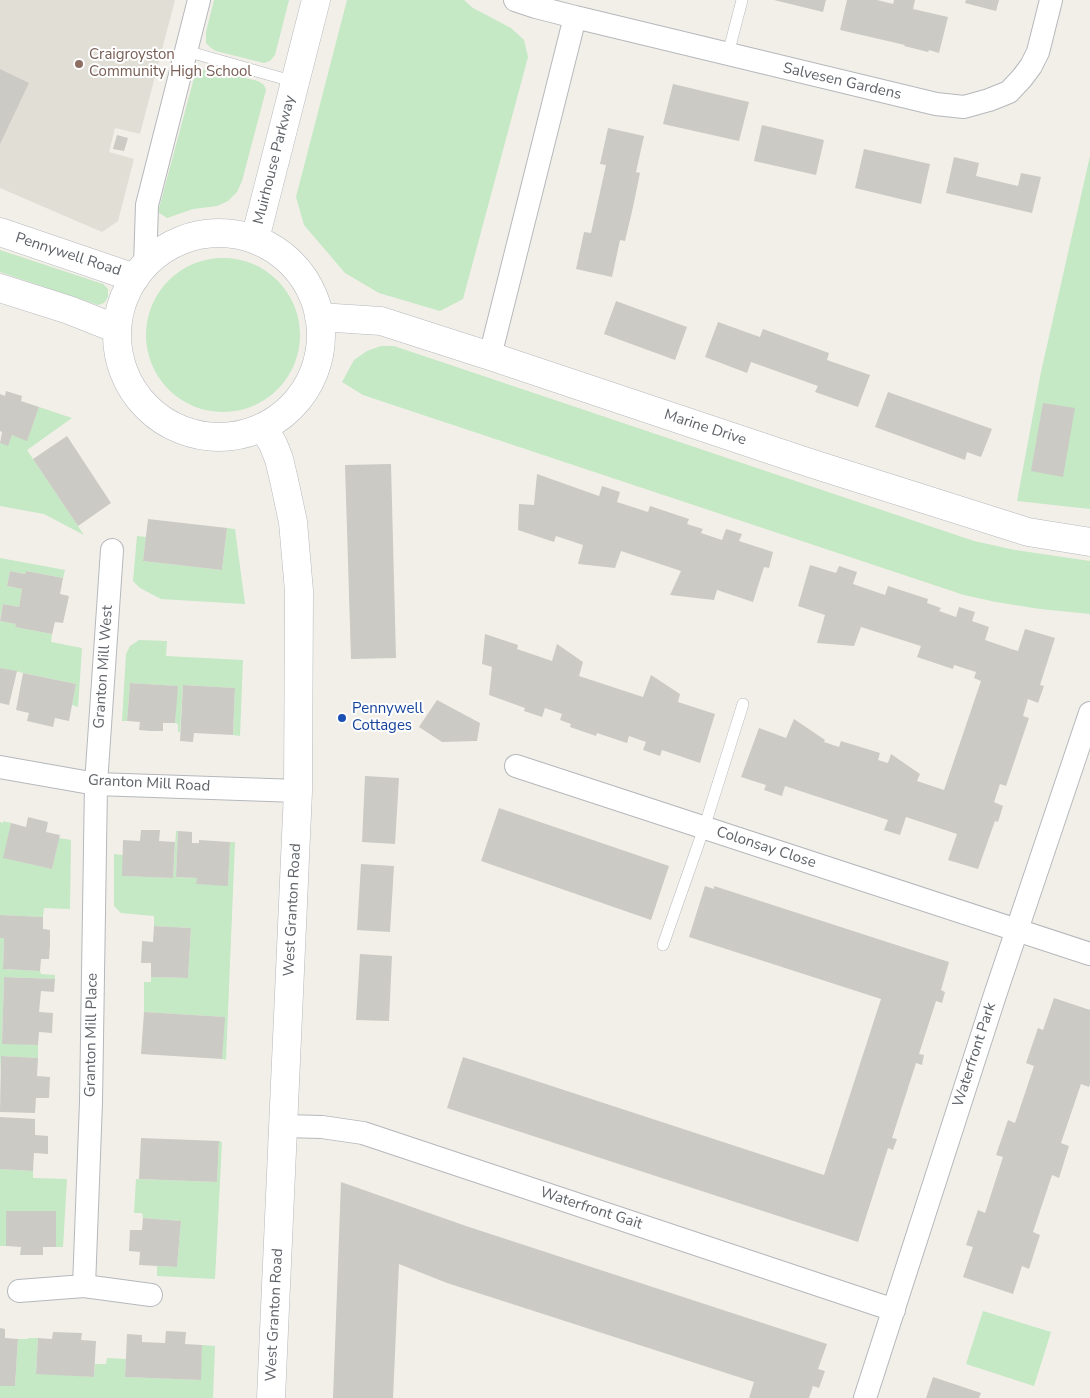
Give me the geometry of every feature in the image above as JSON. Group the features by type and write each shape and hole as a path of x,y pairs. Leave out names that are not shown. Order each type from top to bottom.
{"street":[{"path":"140,272 146,206 198,0"},
{"name":"Muirhouse Parkway","path":"255,239 316,0"},
{"name":"Salvesen Gardens","path":"515,0 575,17 936,104 964,107 1009,92 1022,78 1038,52 1051,0"},
{"path":"490,356 575,17"},
{"name":"Pennywell Road","path":"0,232 140,272"},
{"path":"206,234 223,234 255,239 275,250 291,263 304,279 313,297 319,317 321,342 318,360 304,393 292,407 278,418 249,433 234,436 204,436 190,433 162,420 140,400 125,374 120,360 118,329 121,308 127,291 140,272 158,254 172,245 206,234"},
{"path":"0,288 69,310 118,329"},
{"name":"Marine Drive","path":"319,317 381,322 1028,532 1090,542"},
{"name":"West Granton Road","path":"263,427 276,452 282,473 292,522 299,591 298,791 271,1398"},
{"name":"Granton Mill West","path":"96,784 112,550"},
{"name":"Waterfront Park","path":"865,1398 988,1014 1090,713"},
{"name":"Colonsay Close","path":"516,766 1090,954"},
{"name":"Granton Mill Road","path":"0,767 96,784 298,791"},
{"name":"Granton Mill Place","path":"84,1286 91,1102 96,784"},
{"name":"Waterfront Gait","path":"283,1126 322,1127 363,1134 894,1310"},
{"path":"19,1291 84,1286 151,1295"}],"lane":[{"path":"728,54 742,0"},
{"name":"Muirhouse Parkway","path":"186,51 295,82"},
{"path":"663,945 704,828 743,704"}],"shaded area":[{"name":"Craigroyston Community High School","path":"0,0 175,0 140,134 115,128 109,152 134,159 118,221 102,232 0,188"}],"green space":[{"path":"214,0 289,0 275,55 270,61 264,63 216,51 206,43 206,32"},
{"path":"347,0 464,0 473,8 511,28 524,40 528,57 463,299 440,311 379,293 345,273 304,225 296,197"},
{"path":"207,69 258,81 264,85 266,90 242,181 237,192 228,201 217,206 193,209 167,218 158,212 194,78 201,71"},
{"path":"1090,156 1090,509 1017,501 1041,372"},
{"path":"0,250 103,284 108,289 108,297 104,303 98,305 0,272"},
{"path":"223,258 238,259 253,264 278,280 294,305 299,320 299,350 294,365 278,390 253,406 238,411 223,412 208,411 193,406 168,390 152,365 147,350 146,335 147,320 152,305 168,280 193,264 208,259"},
{"path":"381,346 394,346 974,541 1015,550 1090,561 1090,614 1040,609 964,595 363,395 342,382 354,360 367,351"},
{"path":"39,407 72,418 27,450 84,535 44,514 0,506 0,443 8,445 12,435 27,440"},
{"path":"227,528 235,529 245,604 161,599 140,588 133,581 137,536 146,537 143,561 222,570"},
{"path":"0,558 65,570 63,578 26,571 25,574 10,571 7,586 22,589 19,607 3,604 0,619"},
{"path":"0,621 16,624 15,627 52,634 51,642 82,648 78,707 72,705 76,684 0,668"},
{"path":"139,640 167,641 166,656 243,660 240,736 233,735 235,688 183,685 180,732 178,732 178,724 175,723 177,686 130,683 127,721 122,721 126,654 130,646"},
{"path":"3,821 11,823 4,858 52,869 59,838 71,840 70,909 44,908 43,917 0,915 0,822 3,823"},
{"path":"176,831 178,831 176,877 197,878 197,884 228,885 230,842 235,842 226,1060 222,1059 224,1017 144,1012 144,982 151,982 151,977 188,978 191,928 154,926 154,916 121,913 114,906 114,854 123,855 123,876 173,878"},
{"path":"0,938 4,938 3,969 40,971 41,974 55,975 55,979 4,977 2,1043 38,1045 38,1058 1,1056 0,1073"},
{"path":"219,1141 222,1142 215,1279 157,1276 157,1266 177,1267 181,1221 143,1218 142,1213 134,1213 136,1179 217,1182"},
{"path":"0,1169 33,1171 33,1178 67,1179 63,1247 56,1247 56,1211 7,1211 6,1246 0,1246"},
{"path":"983,1311 1051,1332 1034,1386 966,1364"},
{"path":"38,1338 36,1373 94,1377 95,1364 106,1364 107,1358 126,1359 125,1377 200,1380 202,1345 215,1346 213,1398 0,1398 0,1386 15,1386 18,1339"}],"building":[{"path":"774,0 826,0 823,12"},
{"path":"847,0 877,0 893,4 894,0 915,0 913,9 948,17 939,53 929,50 928,52 840,30"},
{"path":"966,0 999,0 996,11 965,3"},
{"path":"0,69 29,83 0,144"},
{"path":"673,84 749,102 739,141 663,124"},
{"path":"762,125 824,140 816,175 754,161"},
{"path":"608,128 644,136 636,172 640,173 633,207 625,241 620,240 612,277 576,269 584,232 591,233 606,165 600,164"},
{"path":"117,135 128,138 124,151 113,149"},
{"path":"864,149 930,164 921,204 855,188"},
{"path":"954,157 979,163 976,176 1018,186 1021,173 1041,177 1032,213 946,193"},
{"path":"616,301 687,327 675,360 604,334"},
{"path":"718,322 760,337 763,329 829,353 827,360 870,375 858,407 815,392 818,386 751,362 747,373 705,357"},
{"path":"6,391 22,396 21,401 39,407 27,441 12,435 8,446 0,443 2,432 0,431 0,394 5,396"},
{"path":"888,392 992,429 981,457 967,452 965,460 875,427"},
{"path":"1043,403 1075,408 1063,477 1031,471"},
{"path":"67,436 111,503 78,526 33,459"},
{"path":"391,464 396,658 351,659 345,465"},
{"path":"537,474 599,496 602,486 620,492 617,502 648,512 650,506 689,519 687,524 703,529 701,533 722,540 726,529 742,534 739,541 773,552 769,568 764,567 753,602 717,590 714,600 670,595 681,571 621,551 615,568 578,564 583,545 556,536 554,542 518,530 519,504 534,505"},
{"path":"148,519 227,528 222,570 143,561"},
{"path":"810,565 836,573 839,566 857,572 853,584 885,595 888,586 928,599 927,603 941,608 939,611 956,617 959,607 975,612 972,621 989,627 985,640 1011,649 1018,651 1025,629 1055,638 1040,685 1044,686 1038,703 1028,699 1023,716 1029,718 1006,786 1000,784 994,802 1003,806 998,822 995,821 978,869 948,860 957,834 906,817 900,835 884,830 888,820 785,786 782,796 764,790 766,785 741,777 759,728 786,738 794,719 825,740 824,742 839,747 841,741 880,753 878,760 888,763 891,754 920,774 917,781 944,790 981,681 974,678 976,672 954,665 953,669 917,657 921,646 861,627 854,646 817,643 825,615 798,606"},
{"path":"10,571 25,574 26,571 63,578 60,594 69,596 63,623 55,622 52,634 15,627 16,624 0,621 3,604 19,607 22,589 7,586"},
{"path":"485,634 518,645 517,649 552,661 557,644 583,662 579,676 643,697 651,675 680,694 678,702 715,714 700,763 662,750 660,756 643,750 646,742 629,736 627,743 597,733 596,736 570,727 571,724 560,720 562,714 545,708 542,717 524,711 525,708 489,695 492,667 482,664"},
{"path":"0,668 17,671 9,705 0,703"},
{"path":"23,673 76,684 69,721 55,718 53,727 27,721 29,713 16,710"},
{"path":"130,683 178,686 175,723 163,723 163,731 151,731 139,730 140,722 127,721"},
{"path":"183,685 235,688 233,735 194,733 193,742 180,741"},
{"path":"437,700 480,723 477,741 442,742 419,727"},
{"path":"365,776 399,778 395,844 362,842"},
{"path":"499,808 669,866 651,920 481,861"},
{"path":"28,817 48,822 46,832 60,835 52,869 3,858 11,823 26,827"},
{"path":"141,830 160,830 159,841 175,842 173,878 122,876 123,840 140,841"},
{"path":"178,831 192,832 192,843 199,843 199,840 230,842 228,886 196,884 197,878 176,877"},
{"path":"361,864 394,866 390,932 357,930"},
{"path":"705,886 714,889 714,886 949,962 941,990 945,992 942,1003 936,1001 919,1054 924,1055 922,1065 916,1063 892,1138 897,1139 893,1150 888,1148 858,1242 447,1108 463,1057 824,1175 881,999 689,937"},
{"path":"0,915 43,917 43,929 50,930 50,945 49,959 41,959 40,971 3,969 4,938 0,938"},
{"path":"154,926 191,928 188,978 151,977 151,963 141,963 142,941 153,942"},
{"path":"360,954 392,956 389,1021 356,1020"},
{"path":"4,977 55,979 54,992 41,991 39,1012 53,1013 52,1033 39,1032 38,1045 2,1044"},
{"path":"1054,998 1090,1010 1090,1084 1089,1087 1081,1084 1061,1143 1069,1146 1059,1178 1052,1175 1033,1232 1040,1235 1029,1269 1022,1266 1013,1294 963,1277 973,1247 966,1245 978,1210 985,1213 1003,1157 996,1155 1008,1120 1015,1123 1034,1066 1026,1063 1038,1028 1043,1030"},
{"path":"144,1012 225,1017 222,1059 141,1054"},
{"path":"1,1056 38,1058 37,1076 50,1077 49,1098 36,1098 35,1113 0,1112"},
{"path":"0,1117 35,1119 35,1135 48,1136 48,1154 34,1153 33,1171 0,1169"},
{"path":"141,1138 219,1141 217,1182 139,1179"},
{"path":"341,1182 466,1226 827,1344 818,1369 825,1371 819,1388 813,1386 809,1398 749,1398 754,1382 447,1283 399,1264 393,1398 333,1398"},
{"path":"6,1211 56,1211 56,1247 43,1247 43,1255 20,1255 21,1247 6,1246"},
{"path":"143,1218 181,1221 177,1267 139,1265 140,1252 129,1251 130,1230 142,1230"},
{"path":"0,1328 5,1329 5,1338 18,1339 15,1386 0,1386"},
{"path":"166,1331 186,1332 185,1344 202,1345 201,1380 125,1377 127,1334 142,1335 142,1342 165,1343"},
{"path":"53,1332 82,1333 81,1340 96,1341 94,1377 36,1374 38,1338 52,1339"},
{"path":"933,1377 981,1393 979,1398 926,1398"}],"place":[{"name":"Craigroyston Community High School","path":"79,64"},
{"name":"Pennywell Cottages","path":"342,718"}]}
